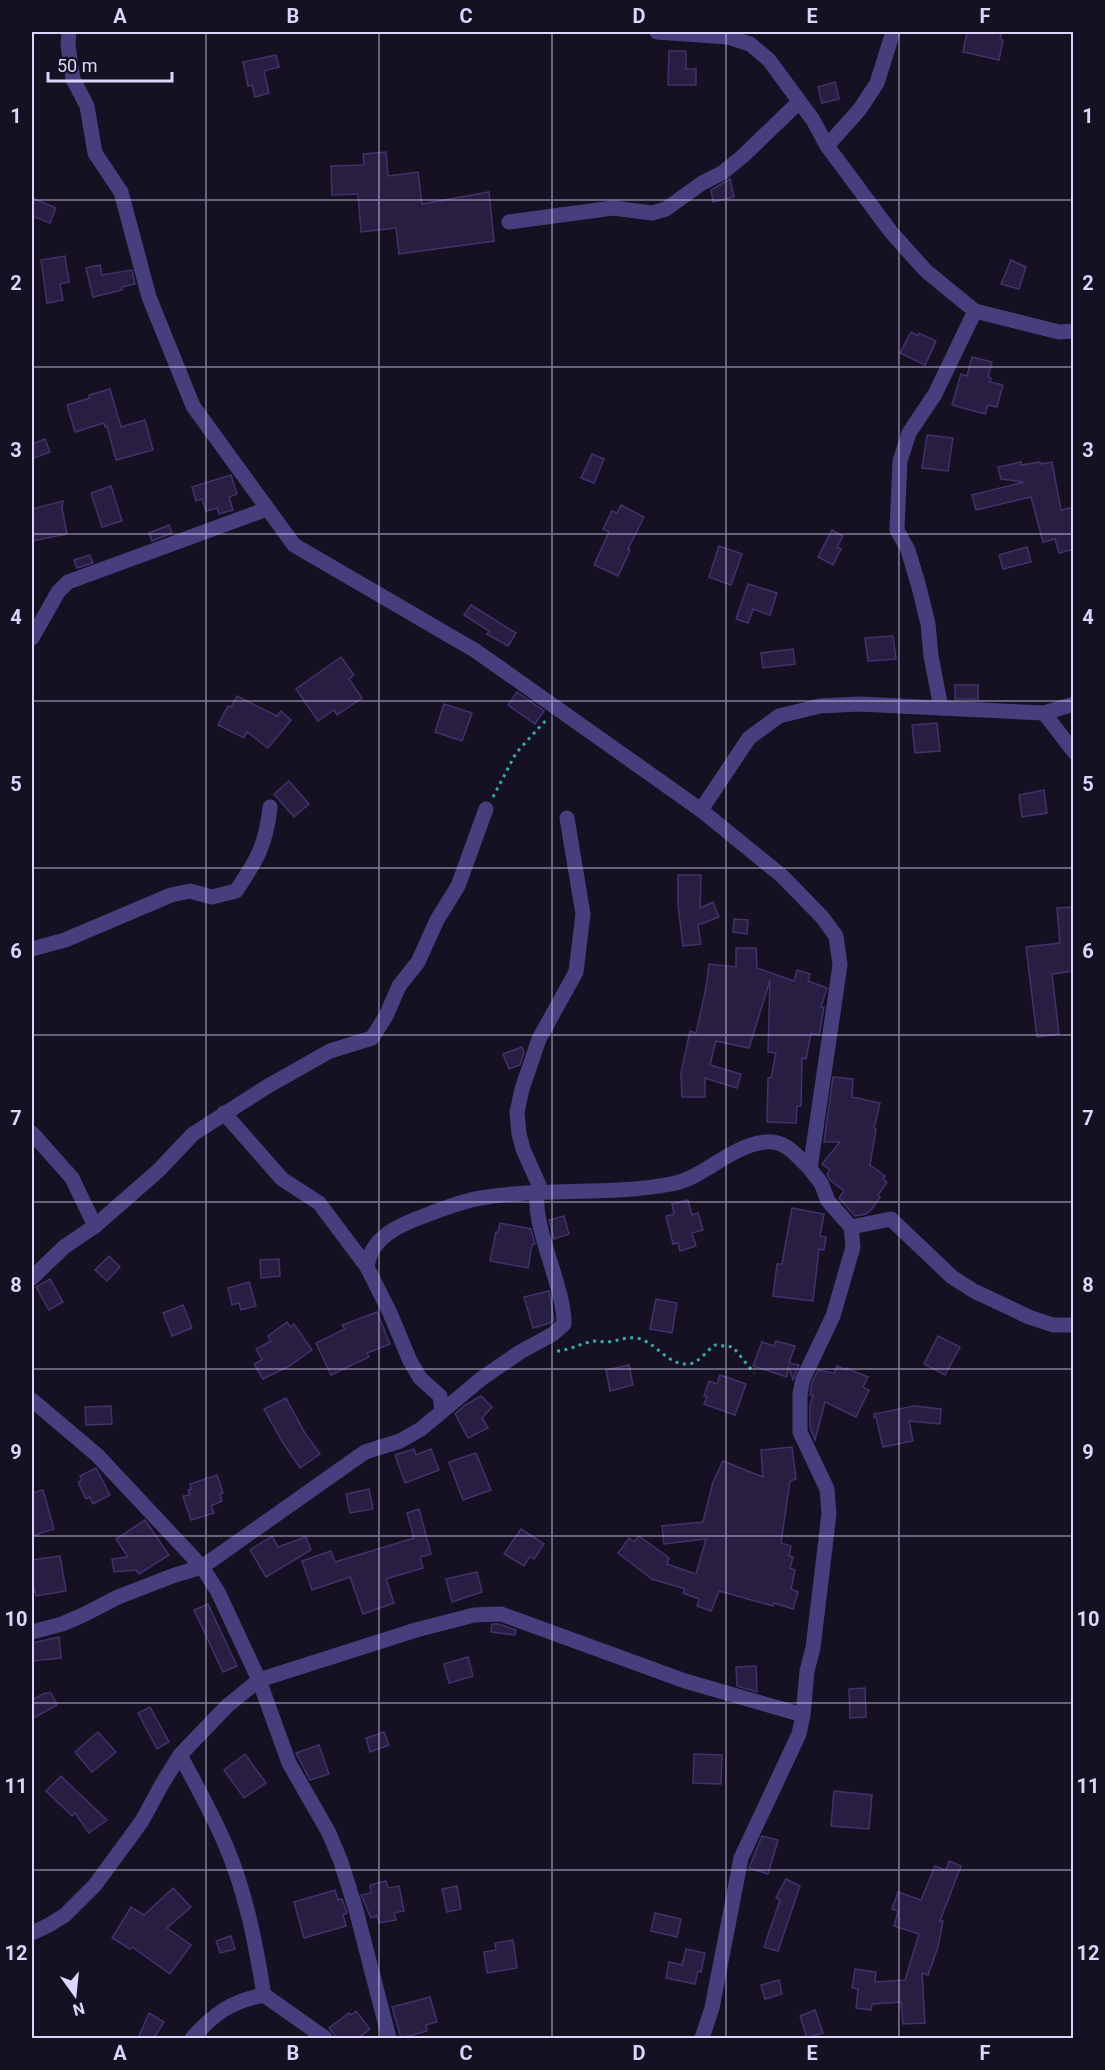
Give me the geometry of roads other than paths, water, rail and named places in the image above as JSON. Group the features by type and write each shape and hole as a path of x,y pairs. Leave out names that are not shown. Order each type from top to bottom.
{"street":[{"path":"69,32 68,45 73,79 87,106 95,153 121,192 149,297 193,406 294,545 476,651 701,810 782,876 822,917 836,936 840,965 810,1168"},
{"path":"657,32 728,37 750,44 769,60 891,232 926,271 975,311 1059,332 1074,331"},
{"path":"828,146 860,109 877,83 893,32"},
{"path":"509,222 614,208 652,213 666,209 702,183 722,173 799,102"},
{"path":"941,708 931,656 928,624 919,587 908,550 897,530 900,461 909,433 935,394 975,311"},
{"path":"32,638 58,592 68,582 267,509"},
{"path":"701,810 749,738 779,716 820,706 849,705 1044,713 1074,704"},
{"path":"1044,713 1074,752"},
{"path":"32,949 65,940 171,894 190,891 212,897 236,891 256,862 267,830 270,807"},
{"path":"32,1278 64,1247 95,1226 159,1170 193,1134 268,1086 330,1051 372,1038 386,1016 399,986 418,962 437,920 458,886 486,809"},
{"path":"32,1632 62,1624 118,1597 202,1567 365,1452 400,1441 421,1429 490,1372 553,1334 564,1324 565,1308 547,1248 536,1193 539,1185 523,1149 517,1112 522,1089 539,1039 576,972 583,914 567,818"},
{"path":"224,1113 282,1179 319,1203 367,1267 410,1361 420,1378 440,1396 442,1411"},
{"path":"32,1133 72,1178 95,1226"},
{"path":"367,1267 373,1249 386,1233 453,1204 508,1194 672,1184 688,1178 724,1156 767,1141 786,1145 810,1168 828,1201 851,1227 853,1247 849,1264 833,1316 803,1379 800,1394 800,1432 827,1489 829,1514 803,1715 799,1734 741,1858 712,2008 702,2038"},
{"path":"851,1227 891,1219 952,1277 974,1291 1037,1320 1053,1325 1074,1325"},
{"path":"32,1400 97,1455 202,1567 218,1592 259,1680 289,1763 329,1833 341,1862 390,2038"},
{"path":"32,1933 65,1915 95,1885 142,1821 180,1755 227,1706 259,1680 416,1630 474,1615 501,1614 685,1681 803,1715"},
{"path":"180,1755 233,1863 242,1893 264,1995 325,2038"},
{"path":"192,2038 207,2021 228,2006 244,1999 264,1995"}]}
